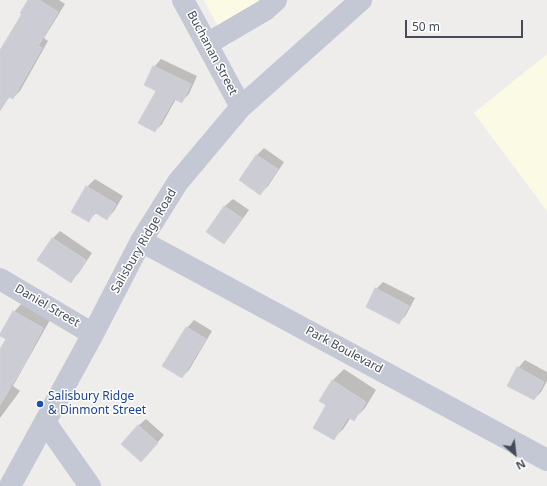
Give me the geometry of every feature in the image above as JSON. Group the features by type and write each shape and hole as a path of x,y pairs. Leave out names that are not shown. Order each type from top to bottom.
{"street":[{"name":"Buchanan Street","path":"183,0 241,107"},
{"path":"207,44 265,10 276,0"},
{"name":"Salisbury Ridge Road","path":"10,486 93,334 141,241 178,182 241,107 361,0"},
{"name":"Park Boulevard","path":"141,241 547,460"},
{"name":"Daniel Street","path":"0,279 93,334"},
{"path":"45,422 90,486"}],"shaded area":[{"path":"204,0 279,0 228,46"},
{"path":"547,54 547,211 474,113"}],"building":[{"path":"28,0 39,0 58,12 38,46 42,48 13,99 9,97 0,109 0,50 22,14 20,13"},
{"path":"153,66 191,84 182,103 174,99 155,132 138,123 156,91 144,85"},
{"path":"256,155 278,169 260,195 239,180"},
{"path":"86,186 116,204 107,220 94,212 89,222 71,212"},
{"path":"224,206 242,218 224,244 206,232"},
{"path":"52,238 86,260 71,283 37,260"},
{"path":"375,288 409,306 399,324 366,307"},
{"path":"13,311 43,328 25,363 0,405 0,349 6,339 0,336 0,334"},
{"path":"186,327 206,339 182,378 162,366"},
{"path":"517,367 544,382 534,400 507,386"},
{"path":"332,380 366,402 354,421 348,417 334,440 313,428 326,405 319,401"},
{"path":"138,425 158,443 141,462 121,444"}],"place":[{"name":"Salisbury Ridge & Dinmont Street","path":"40,404"}]}
